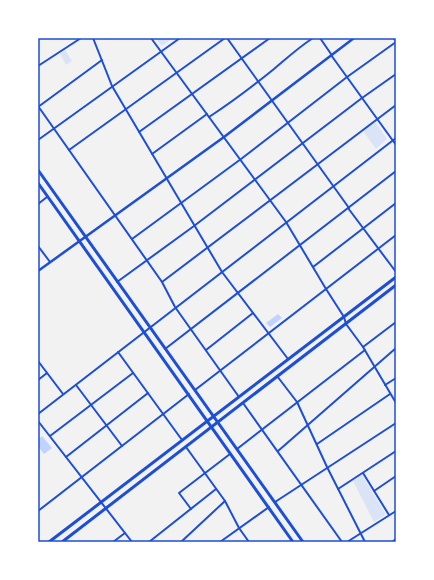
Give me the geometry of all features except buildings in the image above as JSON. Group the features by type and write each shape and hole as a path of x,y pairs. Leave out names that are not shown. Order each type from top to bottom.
{"main road":[{"path":"38,170 303,542"},
{"path":"38,183 293,542"},
{"path":"49,542 396,277"},
{"path":"62,542 396,285"}],"street":[{"path":"38,64 81,38"},
{"path":"93,38 112,86 194,226 222,272 288,359"},
{"path":"152,38 286,222 344,317 346,324 365,350 396,403"},
{"path":"38,140 180,38"},
{"path":"69,150 226,38 396,272"},
{"path":"139,132 270,38"},
{"path":"152,154 208,115 226,106 313,38"},
{"path":"320,38 396,146"},
{"path":"38,271 224,137 331,54 354,38"},
{"path":"132,239 241,160 347,77 396,42 394,38"},
{"path":"102,60 38,107 147,260 162,282 176,308 239,397"},
{"path":"117,282 256,180 362,98 396,74"},
{"path":"162,282 396,105"},
{"path":"38,414 396,138"},
{"path":"165,349 396,171"},
{"path":"38,204 47,197"},
{"path":"313,267 396,203"},
{"path":"195,390 396,235"},
{"path":"38,246 50,262"},
{"path":"206,350 253,313"},
{"path":"363,347 396,322"},
{"path":"278,452 396,348"},
{"path":"237,448 365,350"},
{"path":"118,352 182,441"},
{"path":"38,361 63,394"},
{"path":"38,380 47,373"},
{"path":"50,436 134,373"},
{"path":"278,376 297,402 327,467 365,542"},
{"path":"385,385 396,378"},
{"path":"76,385 122,446"},
{"path":"66,457 148,393"},
{"path":"38,511 189,394"},
{"path":"317,444 390,394"},
{"path":"243,403 342,542"},
{"path":"38,421 132,542"},
{"path":"275,502 396,422"},
{"path":"186,447 225,501 239,528 249,542"},
{"path":"338,489 396,451"},
{"path":"191,509 178,493 230,453"},
{"path":"363,473 389,515"},
{"path":"374,491 396,476"},
{"path":"149,542 216,489"},
{"path":"181,542 225,501"},
{"path":"220,542 269,507"},
{"path":"347,542 360,532 396,510"},
{"path":"113,542 125,533"},
{"path":"392,542 396,539"}],"shaded area":[{"path":"155,38 173,38 162,46"},
{"path":"65,50 72,61 66,65 60,54"},
{"path":"376,123 387,139 376,149 363,131"},
{"path":"362,475 385,513 385,515 374,522 353,481"}],"water":[{"path":"278,314 282,318 270,327 266,323"},
{"path":"42,436 52,448 44,454 38,446 38,440"}]}
